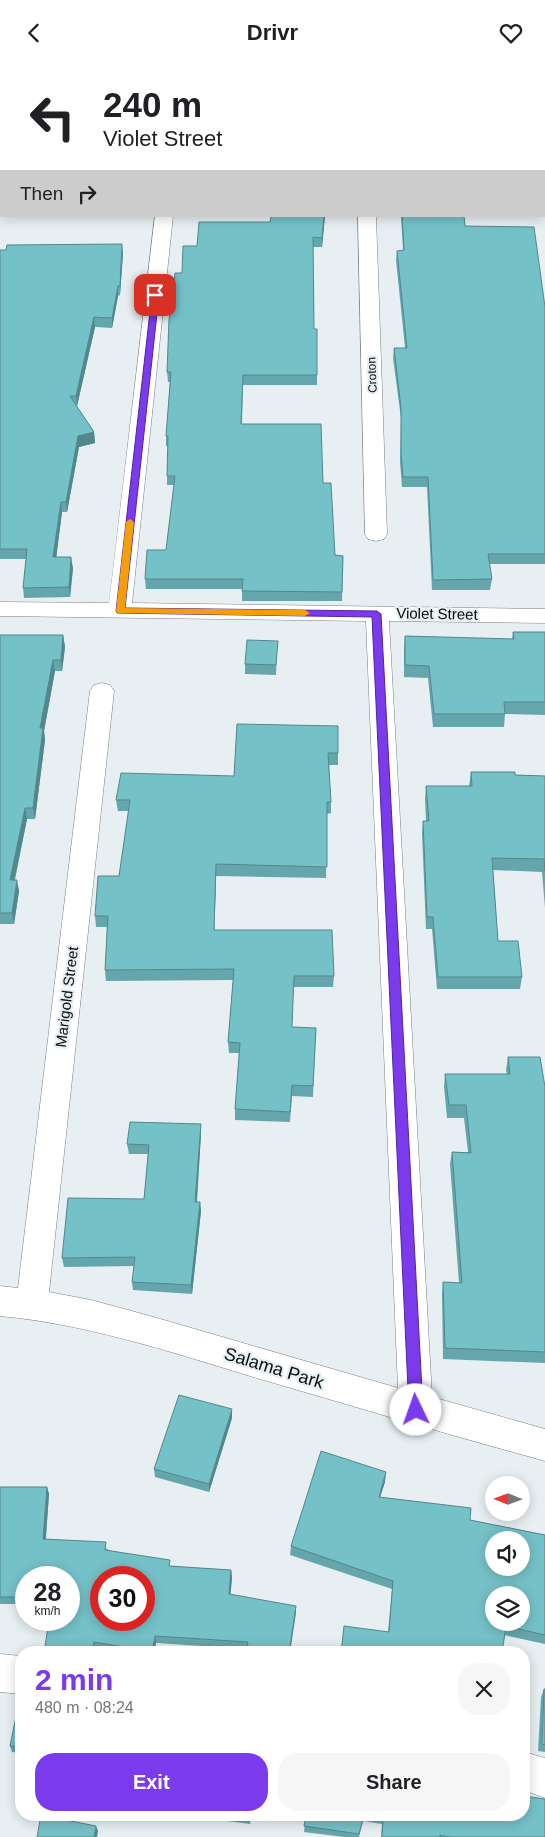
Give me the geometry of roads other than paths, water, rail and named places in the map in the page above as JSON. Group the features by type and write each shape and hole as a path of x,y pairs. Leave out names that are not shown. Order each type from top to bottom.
{"street":[{"path":"120,611 164,217"},
{"name":"Croton","path":"367,217 376,534"},
{"name":"Violet Street","path":"0,609 545,615"},
{"path":"377,614 416,1410"},
{"name":"Marigold Street","path":"16,1302 102,691"},
{"name":"Salama Park","path":"16,1302 112,1320 416,1410 545,1445"},
{"path":"0,1673 15,1674"},
{"path":"530,1773 545,1778"}]}
